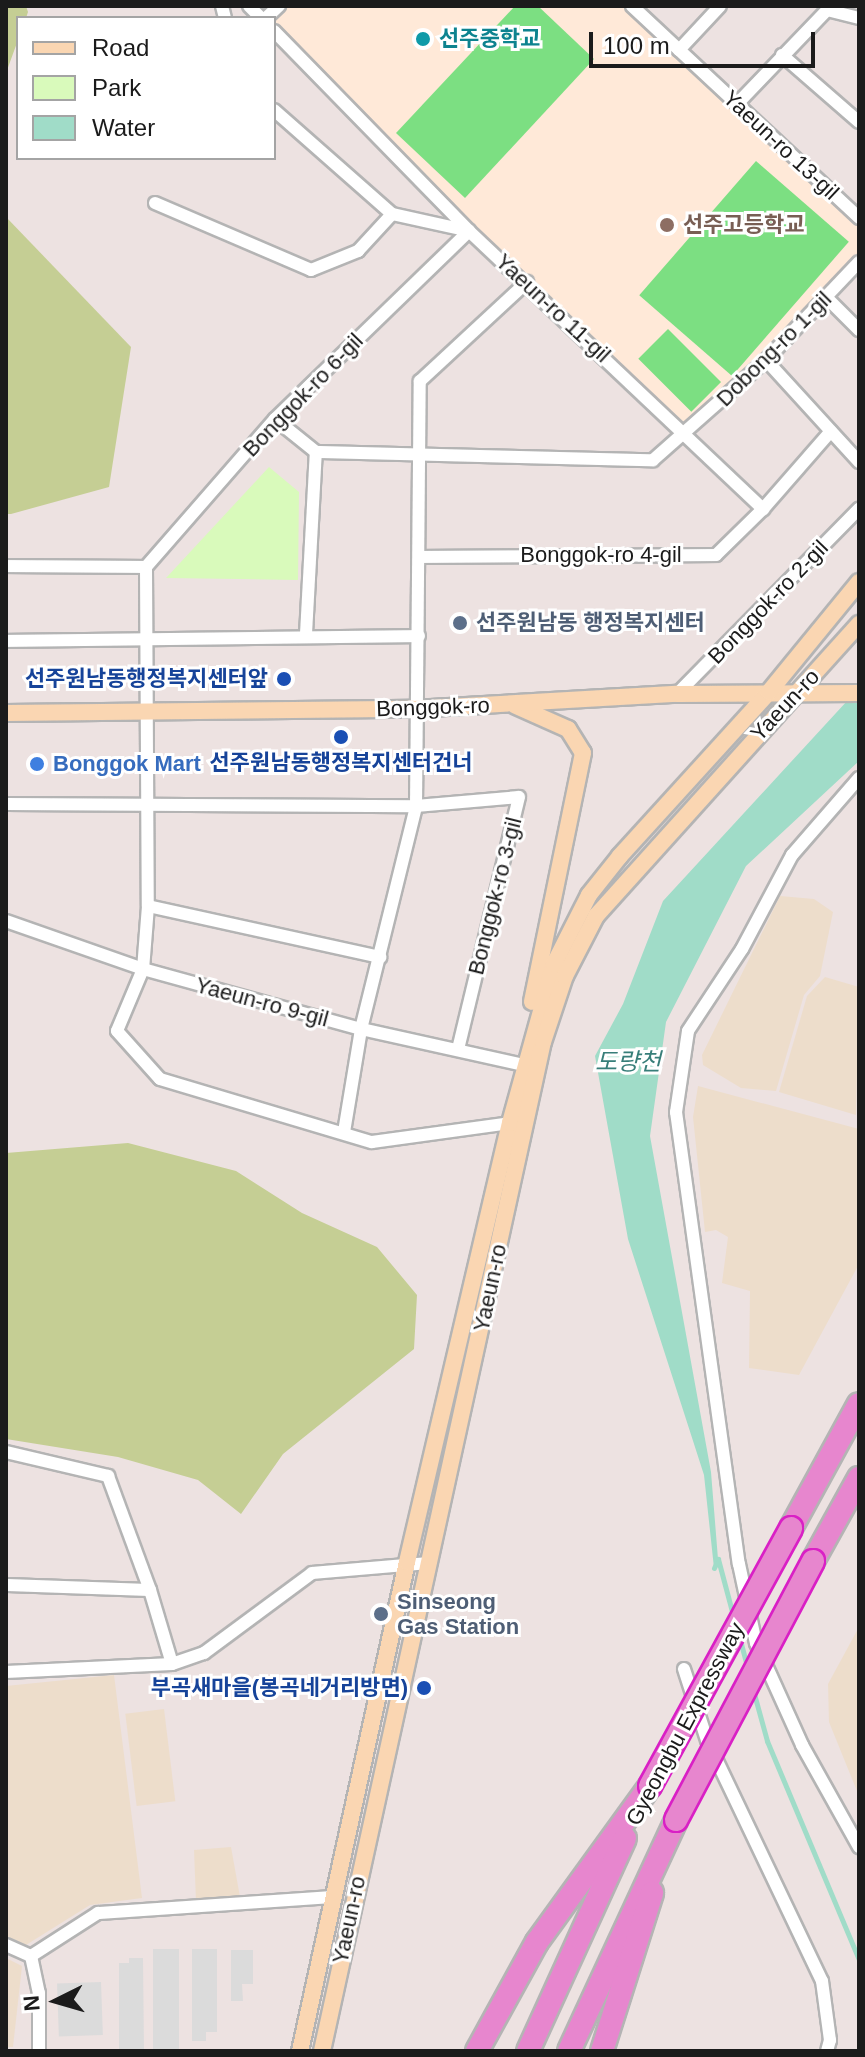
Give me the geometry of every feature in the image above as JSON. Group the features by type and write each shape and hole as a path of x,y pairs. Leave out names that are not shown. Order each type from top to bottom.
{"highway":[{"name":"Gyeongbu Expressway","path":"528,2051 650,1786 859,1404"},
{"name":"Gyeongbu Expressway","path":"569,2051 676,1820 859,1478"},
{"path":"477,2051 537,1942 650,1786"},
{"path":"602,2051 676,1820"}],"main road":[{"name":"Yaeun-ro","path":"300,2051 407,1565 510,1123 554,964 589,895 769,692 859,582"},
{"name":"Yaeun-ro","path":"322,2051 543,1042 565,976 596,916 859,624"},
{"name":"Bonggok-ro","path":"6,713 149,714 413,709 677,694 859,693"},
{"path":"511,704 568,729 583,753 524,1065"}],"street":[{"name":"Yaeun-ro 13-gil","path":"632,6 859,218"},
{"path":"679,50 720,6"},
{"path":"737,104 827,10 859,18"},
{"name":"Yaeun-ro 11-gil","path":"276,33 469,231 688,434 763,509"},
{"path":"782,55 859,122"},
{"path":"276,112 392,214 469,231"},
{"path":"155,203 311,270 358,251 392,214"},
{"name":"Bonggok-ro 6-gil","path":"146,567 275,419 469,231"},
{"name":"Dobong-ro 1-gil","path":"688,434 766,360 859,262"},
{"path":"344,1132 361,1029 416,806 413,709 419,636 420,381 527,282"},
{"path":"826,297 859,330"},
{"path":"766,360 859,462"},
{"path":"275,419 316,452 653,460 688,434"},
{"path":"763,509 831,431"},
{"path":"306,634 316,452"},
{"name":"Bonggok-ro 4-gil","path":"420,557 716,555 763,509"},
{"name":"Bonggok-ro 2-gil","path":"677,694 859,509"},
{"path":"6,566 146,567 148,906 143,969 117,1031 160,1079 372,1142 510,1123"},
{"path":"6,641 306,634 419,636"},
{"path":"859,778 792,855 742,949 688,1031 676,1112 739,1564 756,1643 802,1745 859,1847"},
{"name":"Bonggok-ro 3-gil","path":"6,804 416,806 519,797 458,1050"},
{"path":"148,906 380,957"},
{"name":"Yaeun-ro 9-gil","path":"6,921 143,969 361,1029 524,1065"},
{"path":"6,1452 108,1476 150,1590 172,1664"},
{"path":"6,1672 172,1664 204,1653 312,1573 429,1563"},
{"path":"6,1585 150,1590"},
{"path":"684,1669 707,1740 822,1981 827,2051"},
{"path":"31,1956 98,1913 333,1897"},
{"path":"6,1945 31,1956"},
{"path":"31,1956 39,1993 39,2051"}],"shaded area":[{"path":"6,6 26,6 27,16 16,16 16,46 6,73"},
{"name":"선주고등학교","path":"279,6 632,6 859,218 859,262 688,434 276,33"},
{"path":"6,217 131,347 109,487 11,514 6,514"},
{"path":"780,896 814,899 833,912 820,976 804,995 776,1091 741,1088 703,1065 702,1055"},
{"path":"825,977 859,987 856,1115 779,1092 807,996"},
{"path":"698,1086 859,1129 859,1264 799,1375 749,1368 750,1291 722,1283 728,1237 716,1230 705,1232 693,1117"},
{"path":"128,1143 236,1171 302,1213 377,1247 417,1295 414,1349 283,1454 241,1514 198,1480 118,1457 6,1439 6,1153"},
{"path":"859,1627 859,1796 829,1722 828,1684"},
{"path":"114,1675 142,1898 90,1905 26,1945 6,1936 6,1686"},
{"path":"164,1709 175,1801 137,1806 125,1714"},
{"path":"231,1847 240,1897 196,1901 194,1850"},
{"path":"153,1949 179,1949 179,2051 153,2051"},
{"path":"192,1949 217,1949 217,2032 206,2032 206,2041 192,2041"},
{"path":"231,1950 253,1950 253,1984 242,1984 243,2001 231,2001"},
{"path":"6,1958 22,1966 13,2047 6,2047"},
{"path":"129,1958 143,1958 144,2051 119,2051 119,1963 129,1963"},
{"path":"101,1982 103,2035 59,2037 57,1984"}],"green space":[{"path":"515,6 538,6 594,59 465,198 396,133"},
{"path":"756,161 849,242 732,376 639,295"},
{"path":"668,329 721,382 691,412 638,359"},
{"path":"269,467 299,492 298,580 166,578"}],"water":[{"name":"도량천","path":"859,688 859,761 746,866 666,1022 650,1136 711,1472 718,1559 714,1568 704,1475 628,1239 595,1056 623,1004 663,901"}],"waterway":[{"path":"714,1568 718,1559 734,1619"},
{"path":"740,1640 748,1669"},
{"path":"753,1690 767,1741 859,1960"}],"place":[{"name":"선주중학교","path":"423,39"},
{"name":"선주고등학교","path":"667,225"},
{"name":"선주원남동 행정복지센터","path":"460,623"},
{"name":"선주원남동행정복지센터앞","path":"284,679"},
{"name":"선주원남동행정복지센터건너","path":"341,737"},
{"name":"Bonggok Mart","path":"37,764"},
{"name":"Sinseong Gas Station","path":"381,1614"},
{"name":"부곡새마을(봉곡네거리방면)","path":"424,1688"}]}
